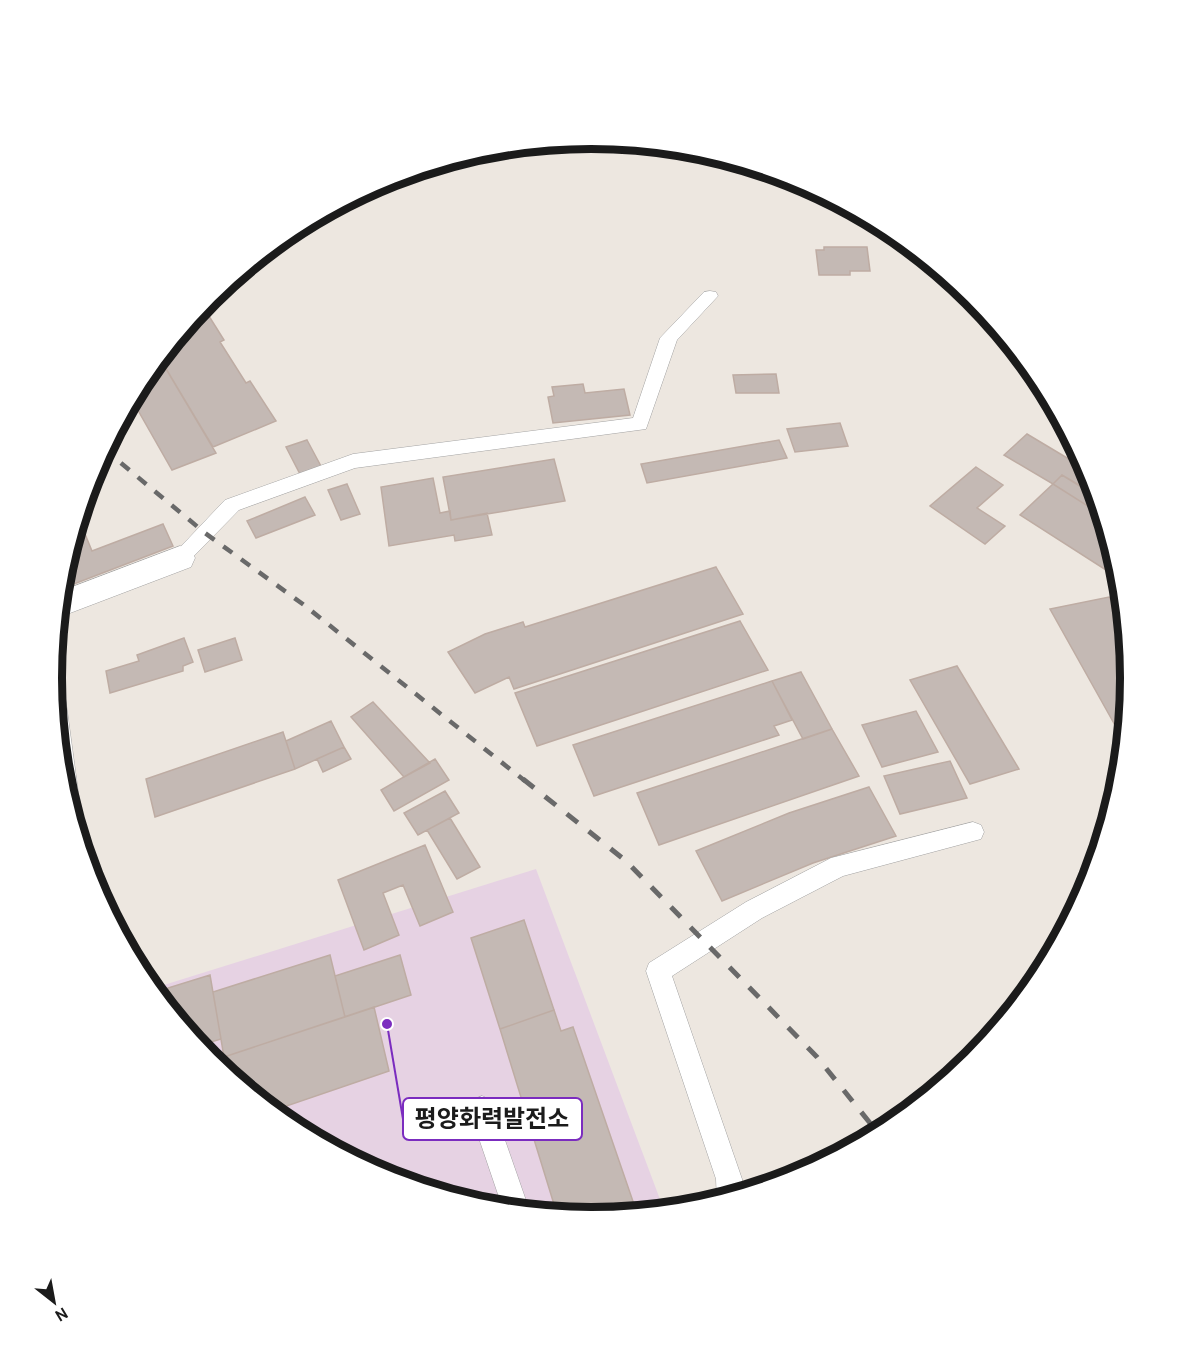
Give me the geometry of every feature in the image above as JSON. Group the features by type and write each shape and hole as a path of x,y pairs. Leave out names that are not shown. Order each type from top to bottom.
{"street":[{"path":"67,602 180,558"}],"lane":[{"path":"180,558 232,505 353,461 640,424 669,338 710,296"},
{"path":"729,1188 729,1179 658,971 754,910 838,866 973,832"},
{"path":"482,1109 514,1201"}],"shaded area":[{"path":"536,869 661,1202 590,1207 521,1202 454,1189 388,1167 326,1136 268,1098 216,1052 161,986"}],"building":[{"path":"824,247 867,247 870,271 850,271 850,275 819,275 816,250 824,250"},
{"path":"207,313 224,340 220,342 246,383 250,381 276,421 213,447 164,366"},
{"path":"164,366 216,453 172,470 136,407"},
{"path":"776,374 779,393 736,393 733,375"},
{"path":"583,384 585,393 624,389 630,415 553,423 548,397 554,396 552,387"},
{"path":"840,423 848,446 795,452 787,429"},
{"path":"1027,434 1073,461 1083,487 1062,475 1053,484 1004,455"},
{"path":"307,440 322,468 301,476 286,447"},
{"path":"779,440 787,458 647,483 641,464"},
{"path":"554,459 565,501 451,520 443,477"},
{"path":"976,467 1003,485 977,508 1005,526 985,544 930,506"},
{"path":"1062,475 1084,488 1091,508 1053,484"},
{"path":"433,478 440,513 450,511 451,520 487,513 492,535 455,541 454,535 389,546 381,487"},
{"path":"347,484 360,514 341,520 328,490"},
{"path":"1053,484 1091,508 1108,571 1020,515"},
{"path":"305,497 315,515 256,538 247,521"},
{"path":"163,524 173,546 70,585 83,530 92,551"},
{"path":"716,567 743,614 514,689 509,677 475,693 448,652 485,634 523,622 525,627"},
{"path":"1109,597 1114,606 1120,678 1117,727 1116,727 1050,609"},
{"path":"740,621 768,670 537,746 515,693"},
{"path":"184,638 193,662 183,666 183,671 110,693 106,671 139,661 137,655"},
{"path":"235,638 242,660 205,672 198,650"},
{"path":"957,666 1019,769 970,784 910,680"},
{"path":"801,672 832,729 803,739 772,681"},
{"path":"772,681 792,720 774,726 779,735 594,796 573,745"},
{"path":"373,702 430,763 404,777 351,717"},
{"path":"916,711 938,752 882,767 862,725"},
{"path":"331,721 344,747 295,769 286,741"},
{"path":"832,729 859,776 659,845 637,793"},
{"path":"283,732 295,769 155,817 146,779"},
{"path":"344,747 351,759 323,772 317,759"},
{"path":"435,759 449,780 394,811 381,790"},
{"path":"950,761 967,798 900,814 884,776"},
{"path":"869,787 896,836 813,863 722,901 696,851 789,813"},
{"path":"445,791 459,813 418,835 404,813"},
{"path":"450,818 480,867 457,879 427,830"},
{"path":"425,845 453,912 420,926 403,885 383,893 399,935 364,950 338,880"},
{"path":"524,920 554,1010 500,1029 471,938"},
{"path":"330,955 345,1017 224,1057 213,992"},
{"path":"400,955 411,995 345,1017 335,976"},
{"path":"210,975 221,1039 208,1043 171,1000 168,988"},
{"path":"374,1007 389,1071 282,1108 242,1076 224,1057"},
{"path":"554,1010 561,1031 573,1027 634,1205 554,1206 500,1029"}],"railway":[{"path":"111,455 205,533 304,605 525,781"},
{"path":"523,779 626,861 817,1057 872,1125"}],"place":[{"name":"평양화력발전소","path":"387,1024"}]}
